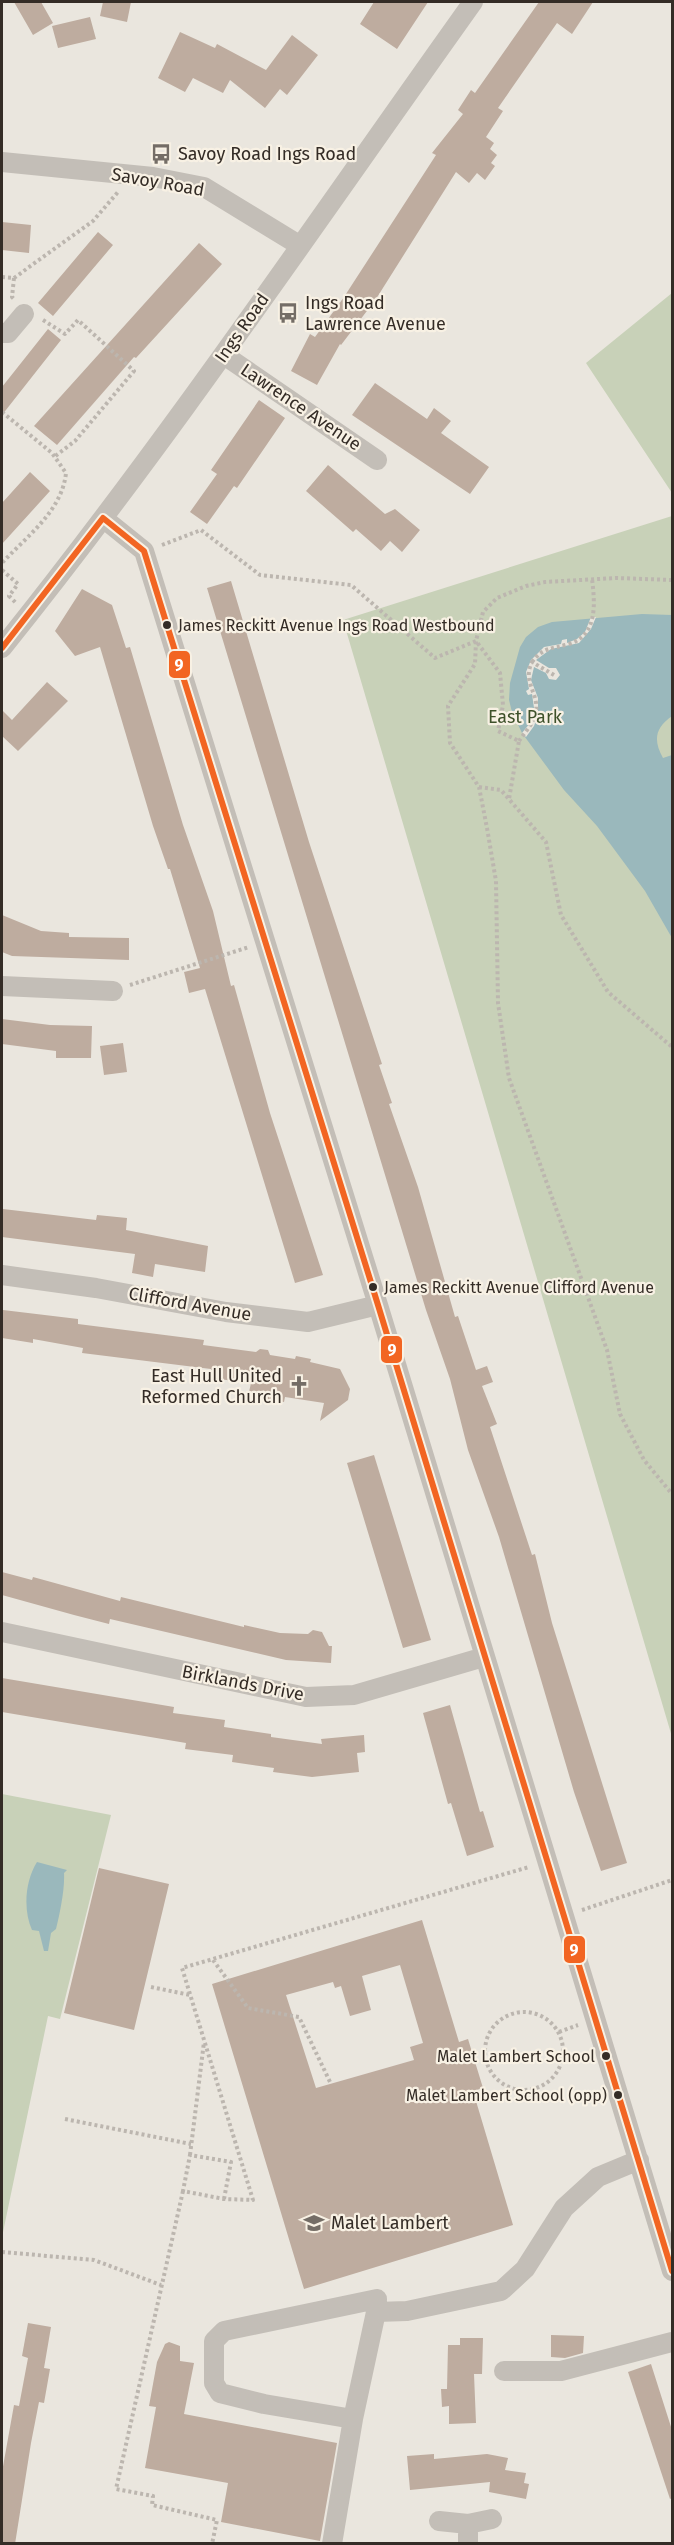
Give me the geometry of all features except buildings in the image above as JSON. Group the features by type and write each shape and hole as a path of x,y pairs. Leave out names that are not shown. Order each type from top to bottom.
{"street":[{"name":"Ings Road","path":"2,648 103,518 224,355 299,245 473,2"},
{"name":"Savoy Road","path":"2,162 132,175 204,187 299,245"},
{"path":"2,333 8,333 24,314"},
{"name":"Lawrence Avenue","path":"224,355 377,460"},
{"path":"103,518 144,551 378,1305 672,2271"},
{"path":"2,986 113,991"},
{"name":"Clifford Avenue","path":"2,1275 96,1288 226,1312 308,1322 378,1305"},
{"name":"Birklands Drive","path":"2,1632 306,1697 354,1695 484,1658"},
{"path":"376,2312 407,2311 501,2291 525,2269 564,2208 598,2178 639,2160"},
{"path":"332,2544 353,2419 376,2312 376,2299 224,2331 214,2341 214,2383 220,2393 264,2404 353,2419"},
{"path":"504,2371 561,2371 672,2342"},
{"path":"439,2521 468,2534 492,2519"}],"path":[{"path":"2,278 14,278 93,221 132,175"},
{"path":"24,314 29,310 65,334 78,320 134,371 75,441 54,457"},
{"path":"2,412 54,457 66,473 64,490 56,506 2,563"},
{"path":"144,551 201,530 260,575 351,585 435,658 476,641"},
{"path":"2,570 18,584 9,596 29,614"},
{"path":"509,799 519,741 532,723 536,711 535,698 528,680 532,662 544,649 576,641 587,632 593,622 592,579"},
{"path":"672,580 592,579 526,586 497,598 483,612 476,641 475,664 448,706 450,743 479,787 496,881 498,1003 508,1078 607,1350 620,1414 644,1460 672,1494"},
{"path":"476,641 500,673 503,705 498,731 519,741"},
{"path":"532,662 554,675"},
{"path":"479,787 501,790 546,842 561,915 608,992 672,1047"},
{"path":"113,991 265,941"},
{"path":"183,2191 224,2199 253,2200 182,1968 547,1862"},
{"path":"564,1916 672,1880"},
{"path":"213,1959 248,2008 299,2017 331,2084"},
{"path":"152,1987 190,1995"},
{"path":"527,2012 540,2014 551,2022 559,2032 563,2057 552,2079 541,2086 517,2089 495,2077 488,2066 485,2053 492,2028 513,2013 527,2012"},
{"path":"204,2039 190,2155 183,2191 116,2489 153,2496 152,2505 217,2520 212,2544"},
{"path":"65,2119 191,2144"},
{"path":"190,2155 231,2162 224,2199"},
{"path":"2,2252 94,2260 161,2285"}],"green space":[{"path":"672,293 672,493 586,363"},
{"name":"East Park","path":"672,516 672,1737 343,620"},
{"path":"2,1794 111,1815 60,2019 48,2016 2,2237"}],"water":[{"path":"642,614 672,615 672,716 662,725 657,740 663,758 672,755 672,938 645,891 597,826 564,790 522,733 509,700 510,683 520,647 526,637 538,627 552,622"},
{"path":"37,1862 67,1870 64,1873 58,1923 56,1929 51,1933 48,1951 44,1951 39,1931 32,1930 27,1914 28,1887"}],"pier":[{"path":"591,617 596,617 591,629 579,643 551,649 536,660 549,668 556,668 560,675 556,680 549,679 546,673 534,667 531,680 538,698 538,715 526,737 522,733 530,723 534,708 532,694 528,695 526,691 529,689 526,672 531,660 544,647 561,644 562,640 567,639 567,643 577,639 585,632"}],"transit line":[{"name":"9","path":"2,648 103,518 144,551 378,1305 672,2271"}],"place":[{"name":"Savoy Road Ings Road","path":"161,154"},
{"name":"Ings Road Lawrence Avenue","path":"288,313"},
{"name":"James Reckitt Avenue Ings Road Westbound","path":"167,625"},
{"name":"James Reckitt Avenue Clifford Avenue","path":"373,1287"},
{"name":"East Hull United Reformed Church","path":"299,1386"},
{"name":"Malet Lambert School","path":"606,2056"},
{"name":"Malet Lambert School (opp)","path":"618,2095"},
{"name":"Malet Lambert","path":"314,2223"}]}
